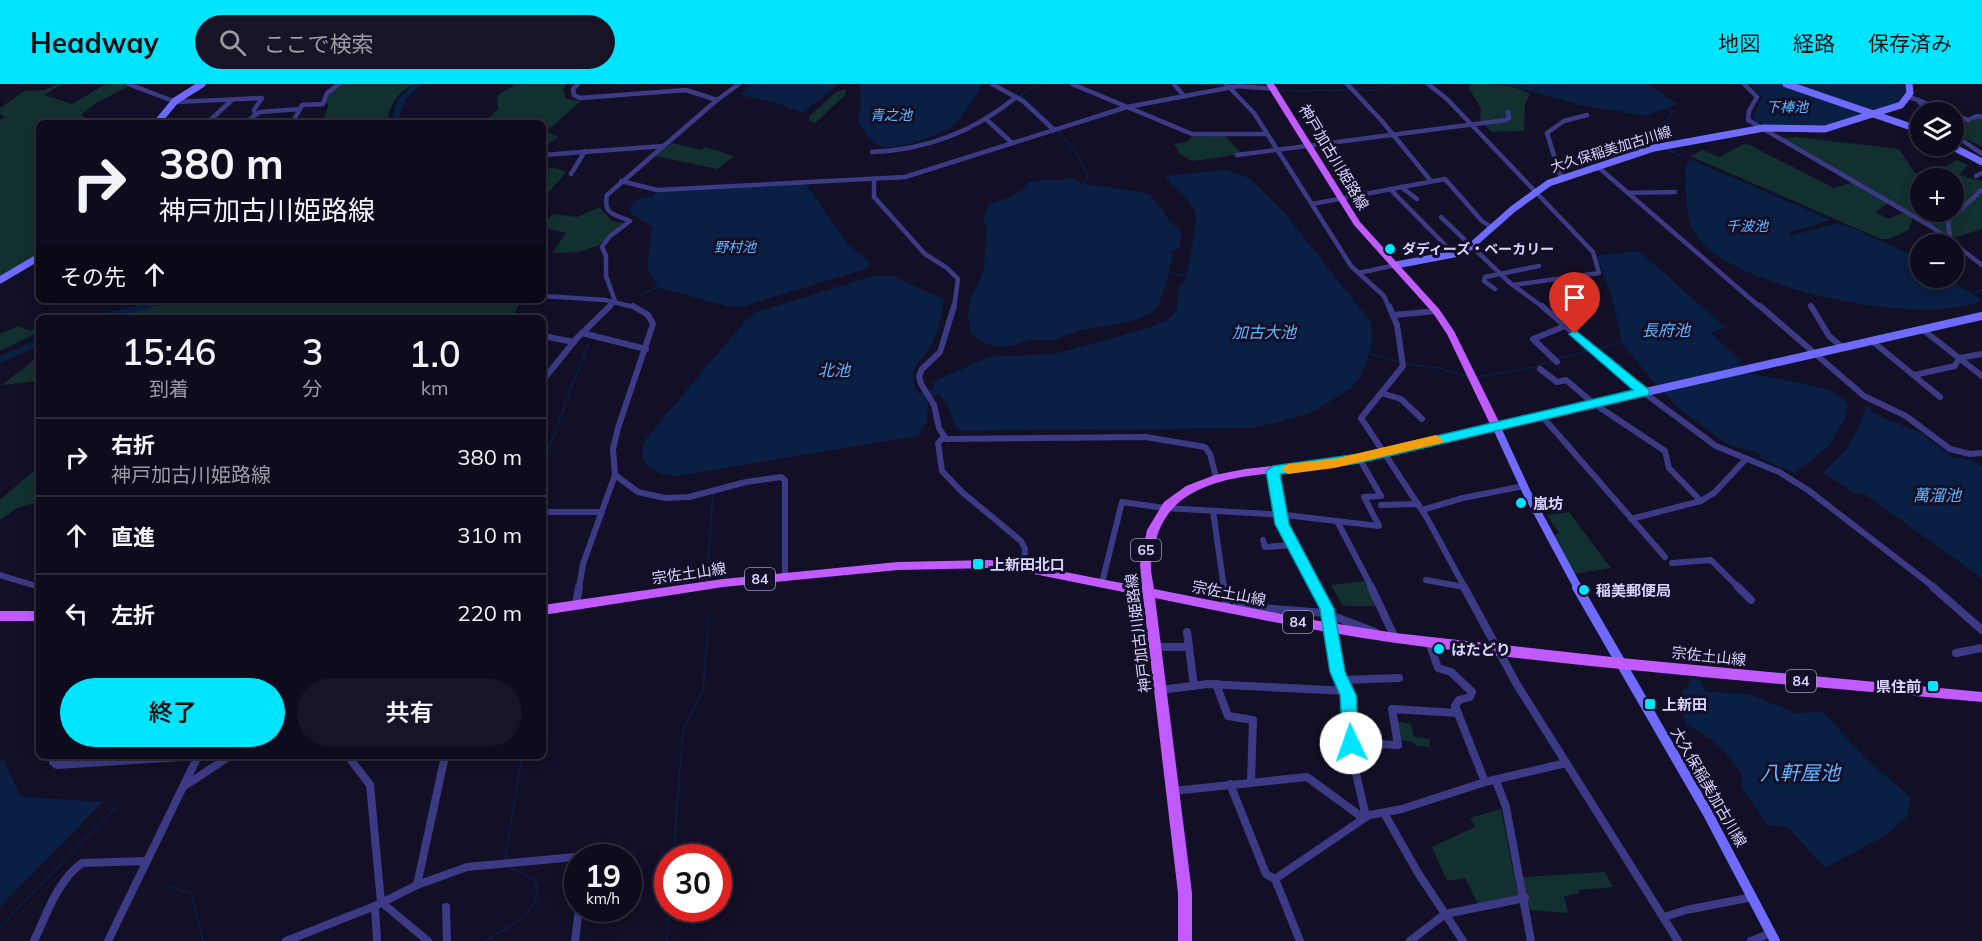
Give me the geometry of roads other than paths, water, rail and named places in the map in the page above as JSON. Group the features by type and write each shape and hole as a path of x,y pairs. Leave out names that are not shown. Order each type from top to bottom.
{"main road":[{"path":"159,120 175,101 202,84"},
{"path":"1786,84 1910,126"},
{"path":"1909,97 1912,89 1910,85"},
{"name":"神戸加古川姫路線","path":"1185,941 1185,893 1145,564 1147,544 1155,520 1165,508 1190,489 1216,477 1359,458 1496,426 1451,333 1436,311 1357,223 1273,86"},
{"name":"大久保稲美加古川線","path":"1396,266 1454,254 1470,247 1491,227 1536,192 1564,177 1674,144 1764,128 1825,129 1901,105 1909,97"},
{"path":"1964,153 1982,162"},
{"path":"0,280 36,259"},
{"path":"1496,426 1982,316"},
{"name":"大久保稲美加古川線","path":"1496,426 1548,535 1753,897 1773,937"},
{"name":"宗佐土山線","path":"546,610 785,576 898,566 990,564 1023,568 1227,606 1332,629 1395,638 1621,663 1982,697"},
{"path":"0,616 36,616"}],"street":[{"path":"128,84 175,101 262,98 254,110 255,114"},
{"path":"294,120 302,105 323,104 327,93 339,84"},
{"path":"578,84 573,89 574,95 580,98 686,90 717,100"},
{"path":"615,301 606,276 606,256 602,247 609,237 630,221 607,210 605,206 607,195 717,100 739,84"},
{"path":"992,84 1023,101 1056,130"},
{"path":"1072,84 1192,134 1266,134"},
{"path":"1174,84 1184,96"},
{"path":"1347,84 1431,182"},
{"path":"1428,84 1447,99 1593,252 1599,273 1512,285"},
{"path":"1744,84 1757,97 1749,111 1748,120 1892,202 1942,234"},
{"path":"1901,84 1910,85"},
{"path":"1227,86 1254,113 1351,266 1376,287 1394,315 1401,340 1403,366 1361,418 1420,507 1496,649 1678,941"},
{"path":"621,182 657,190 904,177 1127,107 1227,86 1273,86"},
{"path":"1909,97 1923,102"},
{"path":"872,152 892,152 938,140 986,119 1015,98"},
{"path":"210,120 232,100"},
{"path":"248,120 255,114 300,109"},
{"path":"1237,155 1506,120 1509,118 1508,112"},
{"path":"1564,177 1560,175 1547,132 1563,121 1587,115"},
{"path":"1964,118 1968,120 1977,116 1982,117"},
{"path":"986,119 1012,143"},
{"path":"1964,142 1982,154"},
{"path":"546,155 664,146"},
{"path":"571,174 585,151"},
{"path":"1598,167 1864,396 1905,415 1954,453 1973,455 1982,453"},
{"path":"1976,176 1982,172"},
{"path":"874,179 874,197 932,260 948,267 958,279 944,344 933,362 920,372 919,376 920,383 933,399 937,412 937,426 944,437"},
{"path":"1311,204 1445,179 1482,221 1491,227"},
{"path":"1401,187 1417,199"},
{"path":"1390,189 1454,254"},
{"path":"1949,234 1948,221 1982,190"},
{"path":"1628,193 1675,192"},
{"path":"1441,217 1498,273 1546,309 1643,392 1716,446 1779,472 1808,490 1937,590 1982,630"},
{"path":"1964,250 1982,265"},
{"path":"1358,273 1396,266"},
{"path":"1495,289 1484,279 1498,273 1539,266"},
{"path":"546,296 615,301 644,310 652,319 646,349 614,443 615,475 583,564 576,605"},
{"path":"546,376 582,333 615,301"},
{"path":"1811,306 1829,336 1842,347"},
{"path":"1394,315 1436,311"},
{"path":"1557,362 1533,339 1565,326"},
{"path":"1922,329 1982,376"},
{"path":"582,333 646,349"},
{"path":"546,337 574,342"},
{"path":"1872,341 1940,397"},
{"path":"1914,375 1954,366 1959,358 1982,354"},
{"path":"1540,369 1557,382 1566,380 1593,404 1665,451 1669,468 1701,501"},
{"path":"1381,393 1401,399 1422,419"},
{"path":"1541,415 1665,557"},
{"path":"1023,568 1025,549 1021,541 962,492 942,471 938,442 944,437 1146,437 1205,446 1210,453 1216,477"},
{"path":"1973,455 1982,461"},
{"path":"1102,583 1122,502 1165,508 1379,526 1364,497 1380,496 1359,458"},
{"path":"1631,519 1701,501 1714,493 1746,459"},
{"path":"1273,471 1282,524 1328,614 1338,672 1347,691 1351,743 1366,817"},
{"path":"615,475 644,495 664,497 715,491 735,485 783,478 785,576"},
{"path":"1381,505 1398,503 1420,507 1524,486"},
{"path":"1213,511 1227,606 1328,614 1382,636"},
{"path":"546,512 602,512"},
{"path":"1337,521 1382,607 1395,638"},
{"path":"1263,540 1264,547 1292,545"},
{"path":"1672,563 1711,560 1751,600"},
{"path":"0,575 36,586"},
{"path":"1426,580 1464,587"},
{"path":"1187,632 1194,686"},
{"path":"1429,642 1438,668 1451,672 1472,692 1470,698 1456,703 1457,713 1469,736 1485,782"},
{"path":"1155,647 1189,647"},
{"path":"1956,653 1982,648"},
{"path":"1341,680 1399,678"},
{"path":"1160,690 1216,684 1347,691"},
{"path":"1216,684 1228,716 1253,720 1251,782"},
{"path":"1351,743 1398,746 1392,709 1457,713"},
{"path":"54,759 53,762 57,765 122,759"},
{"path":"108,941 196,759"},
{"path":"182,787 225,759"},
{"path":"350,759 370,785 378,904 377,941"},
{"path":"417,885 444,759"},
{"path":"1275,879 1366,817 1485,782 1566,762"},
{"path":"1172,791 1307,777 1359,815 1366,817"},
{"path":"1496,781 1506,807 1525,898 1531,941"},
{"path":"1230,784 1266,874 1275,879 1300,941"},
{"path":"1384,813 1463,941"},
{"path":"286,941 378,904 417,885 467,867 564,858"},
{"path":"34,941 67,877 75,867 82,863 146,861"},
{"path":"1664,917 1686,910 1753,897"},
{"path":"1410,941 1445,914 1525,898"},
{"path":"378,904 428,941"},
{"path":"446,907 447,941"},
{"path":"575,941 577,922"},
{"path":"1751,941 1773,937"}],"water":[{"path":"751,84 838,85 802,113 774,102 740,95"},
{"name":"青之池","path":"860,84 980,84 980,87 960,118 948,129 918,141 887,147 873,142 858,122 861,106"},
{"path":"1505,84 1647,84 1677,104 1649,115 1641,115 1580,105"},
{"name":"下棒池","path":"1749,84 1783,84 1867,112 1825,127 1764,127 1758,124 1753,117 1762,97"},
{"path":"1791,84 1908,86 1905,99 1898,105 1875,112"},
{"name":"千波池","path":"1690,159 1831,220 1788,233 1791,236 1837,223 1848,226 1910,254 1910,288 1962,288 1979,298 1980,301 1953,308 1917,309 1876,306 1789,287 1750,273 1719,256 1693,231 1688,214 1685,167"},
{"path":"1225,170 1249,178 1286,215 1371,322 1371,349 1361,376 1351,388 1313,412 1251,428 962,431 956,428 948,406 939,394 928,398 927,422 917,436 677,476 655,470 645,462 643,448 645,440 745,321 756,312 873,276 892,276 944,299 934,340 914,371 914,385 919,394 934,389 933,382 989,357 1054,354 1146,329 1167,320 1177,310 1178,289 1186,280 1196,215 1191,204 1165,176"},
{"path":"1068,177 1082,183 1150,194 1169,220 1181,231 1180,247 1172,251 1167,281 1159,304 1141,318 1111,326 1082,330 1052,340 1029,340 1003,347 981,341 971,333 968,316 970,299 983,273 987,228 983,219 989,204 1015,195 1030,182 1049,179 1061,181"},
{"name":"野村池","path":"806,184 847,243 868,261 869,265 866,269 741,307 727,306 659,288 647,267 652,227 629,210 635,201 652,197 656,191"},
{"name":"長府池","path":"1639,251 1726,328 1710,332 1741,361 1737,362 1749,373 1828,389 1847,402 1844,420 1830,445 1795,473 1762,459 1758,453 1727,444 1679,409 1622,344 1613,300 1596,256"},
{"name":"萬溜池","path":"1866,405 1875,414 1921,433 1952,457 1973,460 1982,466 1982,578 1863,493 1855,494 1824,473 1847,448 1859,426"},
{"name":"八軒屋池","path":"1691,677 1701,680 1706,692 1748,694 1796,713 1823,712 1867,760 1910,797 1907,816 1888,834 1825,868 1787,827 1768,825 1741,787 1742,774 1729,758 1712,741 1686,725 1680,703 1683,689 1688,688"},
{"path":"3,759 19,793 25,797 103,802 0,907 0,761"}],"waterway":[{"path":"395,120 402,100 418,84"},
{"path":"1026,101 1020,95 1038,84"},
{"path":"1189,84 1226,86"},
{"path":"1355,90 1378,90 1397,84"},
{"path":"1279,91 1350,90"},
{"path":"1030,104 1055,128"},
{"path":"1661,144 1654,136 1673,112 1667,109"},
{"path":"1058,131 1075,151 1088,175 1084,184"},
{"path":"1667,149 1681,156"},
{"path":"1167,272 1186,276"},
{"path":"640,295 659,286"},
{"path":"1972,295 1982,289"},
{"path":"108,315 158,303"},
{"path":"1597,349 1621,342"},
{"path":"0,360 36,343"},
{"path":"567,398 589,343"},
{"path":"1558,359 1591,350"},
{"path":"1370,354 1400,362"},
{"path":"1537,366 1552,361"},
{"path":"1407,364 1438,368 1467,376"},
{"path":"1478,377 1535,367"},
{"path":"546,456 566,403"},
{"path":"707,580 713,494"},
{"path":"674,844 683,731 703,691 709,614"},
{"path":"505,860 522,759"},
{"path":"0,927 116,807"},
{"path":"485,941 514,924 531,907 536,898 537,889 533,879 508,867"},
{"path":"166,886 191,893 203,941"},
{"path":"667,941 668,922"}],"place":[{"name":"ダディーズ・ベーカリー","path":"1390,249"},
{"name":"嵐坊","path":"1521,503"},
{"name":"上新田北口","path":"978,564"},
{"name":"稲美郵便局","path":"1584,590"},
{"name":"はたどり","path":"1439,649"},
{"name":"県住前","path":"1933,686"},
{"name":"上新田","path":"1650,704"}],"water label":[{"name":"加古大池","path":"1264,332"},
{"name":"北池","path":"834,370"}]}
